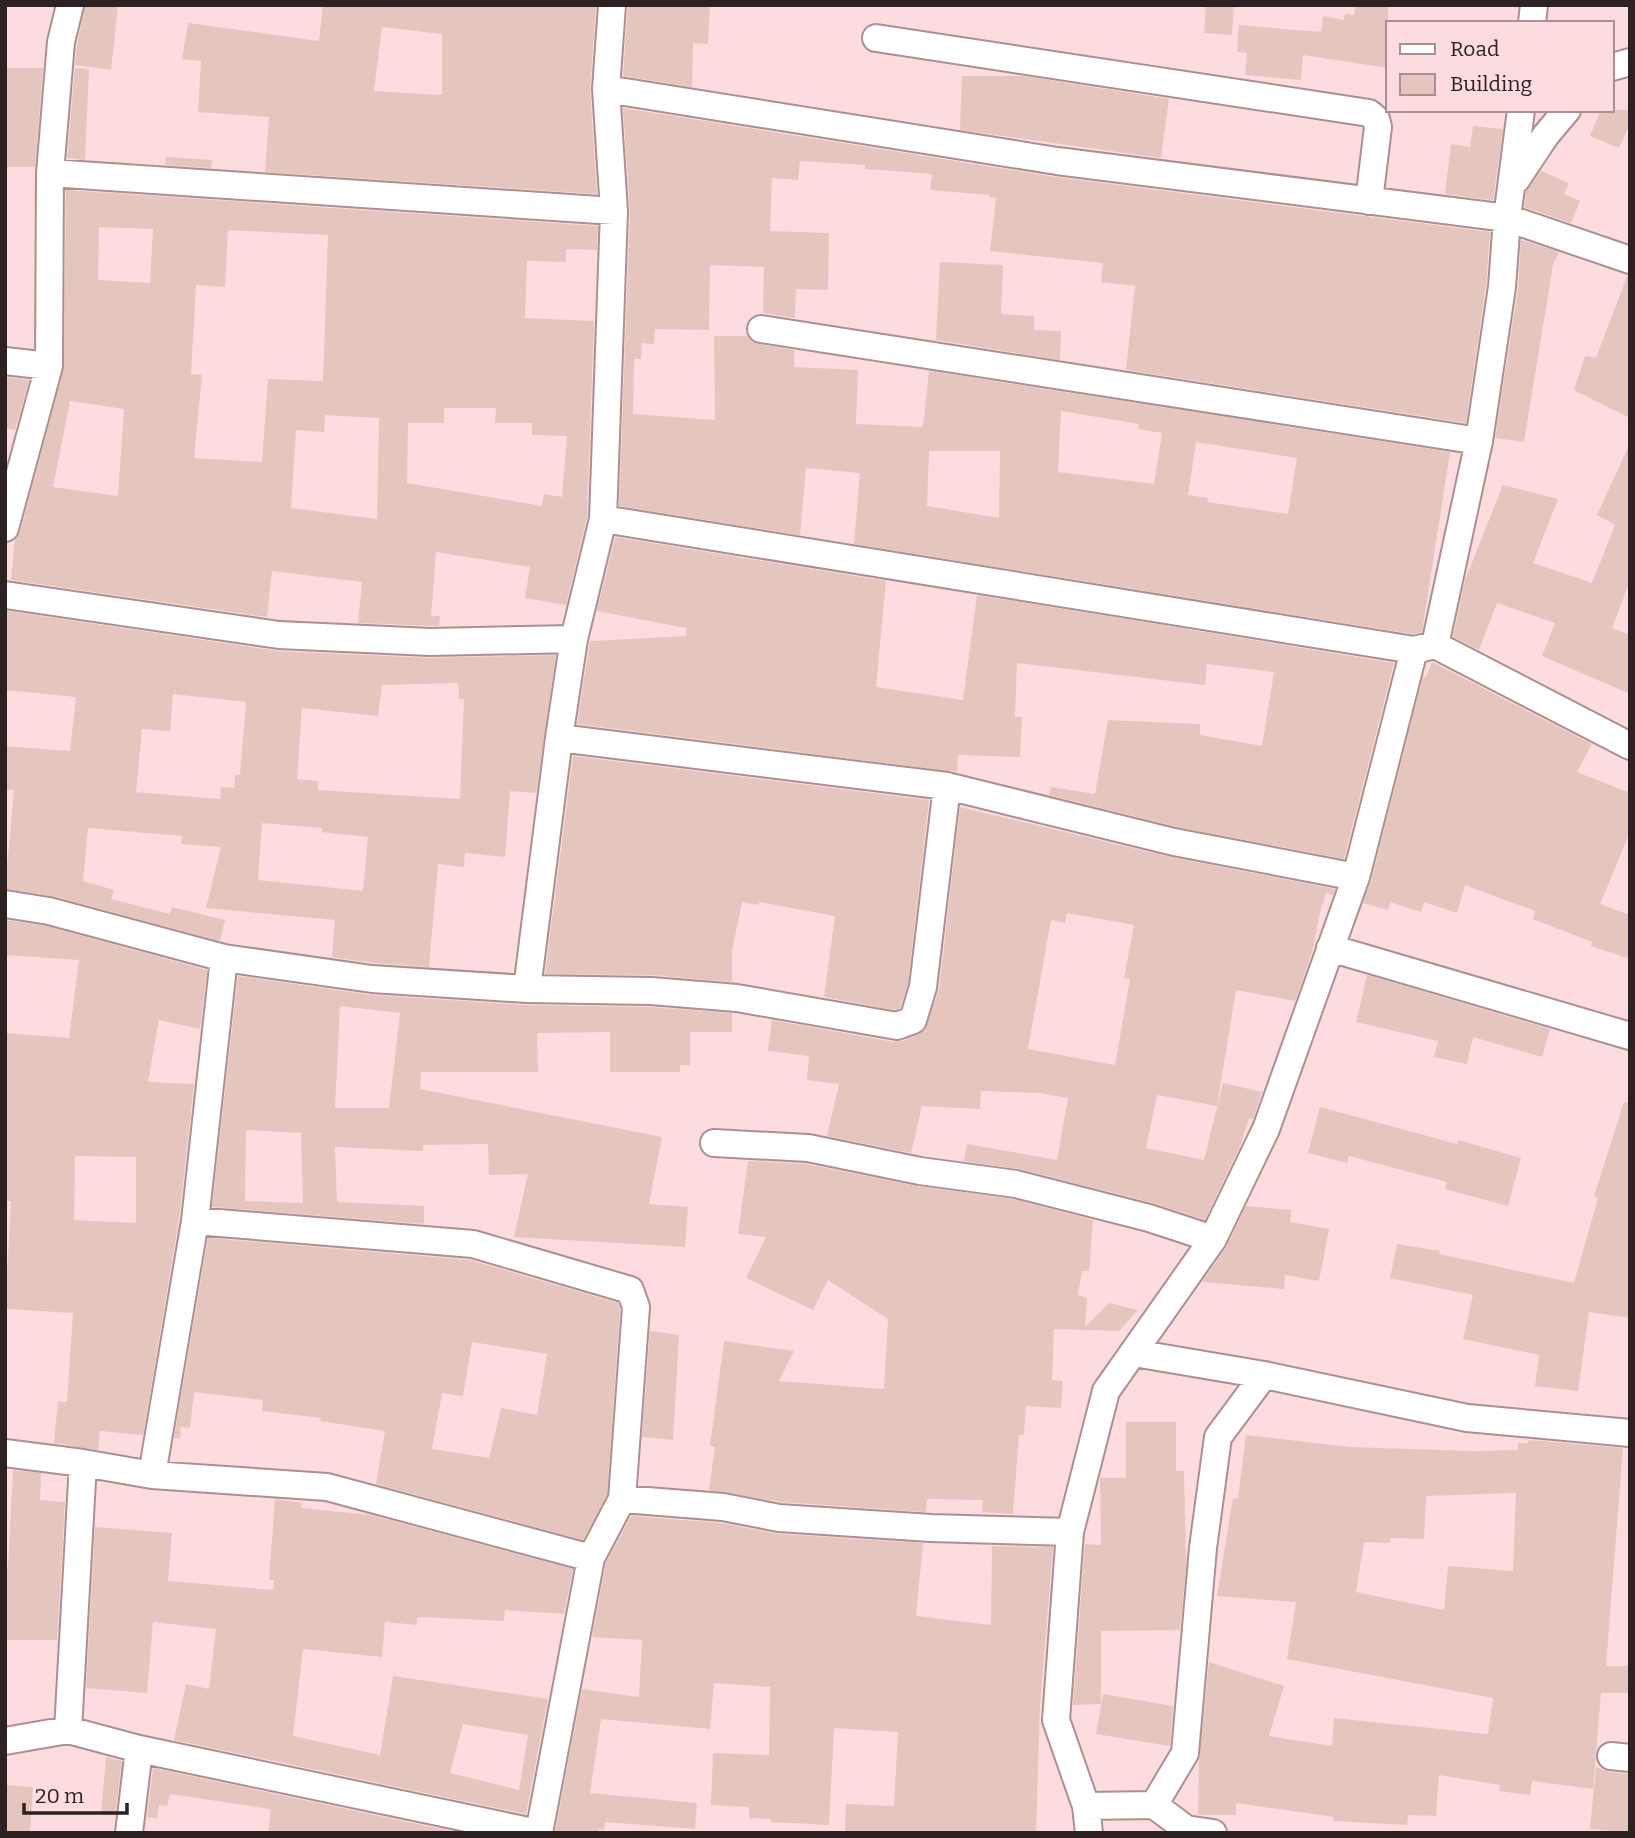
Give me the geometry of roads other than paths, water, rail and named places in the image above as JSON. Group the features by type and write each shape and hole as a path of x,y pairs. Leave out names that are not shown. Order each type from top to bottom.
{"street":[{"path":"5,528 49,366 50,173 61,42 70,5"},
{"path":"527,989 574,639 603,519 614,211 606,89 612,5"},
{"path":"876,38 1369,113 1376,119 1378,127 1369,201"},
{"path":"606,89 1057,161 1507,218 1630,260"},
{"path":"1089,1833 1086,1806 1056,1720 1070,1532 1106,1391 1213,1239 1266,1129 1356,877 1424,647 1479,441 1502,287 1507,218 1521,112"},
{"path":"1513,185 1546,135 1565,112"},
{"path":"50,173 614,211"},
{"path":"761,329 1479,441"},
{"path":"5,360 49,366"},
{"path":"603,519 1424,647 1630,746"},
{"path":"5,595 279,635 430,642 574,639"},
{"path":"559,738 947,786 1174,842 1356,877"},
{"path":"5,904 49,911 225,958 372,979 527,989 651,991 737,998 897,1026 913,1020 923,987 947,786"},
{"path":"1330,948 1630,1036"},
{"path":"152,1475 195,1221 225,958"},
{"path":"714,1143 808,1148 920,1171 1016,1184 1149,1218 1213,1239"},
{"path":"5,1741 68,1730 139,1749 539,1833 591,1558 622,1499 636,1307 630,1290 473,1244 195,1221"},
{"path":"1134,1353 1264,1375 1467,1418 1630,1433"},
{"path":"1154,1805 1185,1753 1203,1548 1218,1437 1264,1375"},
{"path":"5,1453 152,1475 327,1487 591,1558"},
{"path":"68,1730 83,1463"},
{"path":"622,1499 723,1507 779,1518 931,1528 1070,1532"},
{"path":"129,1833 139,1749"},
{"path":"1086,1806 1154,1805 1185,1829 1213,1833"}]}
